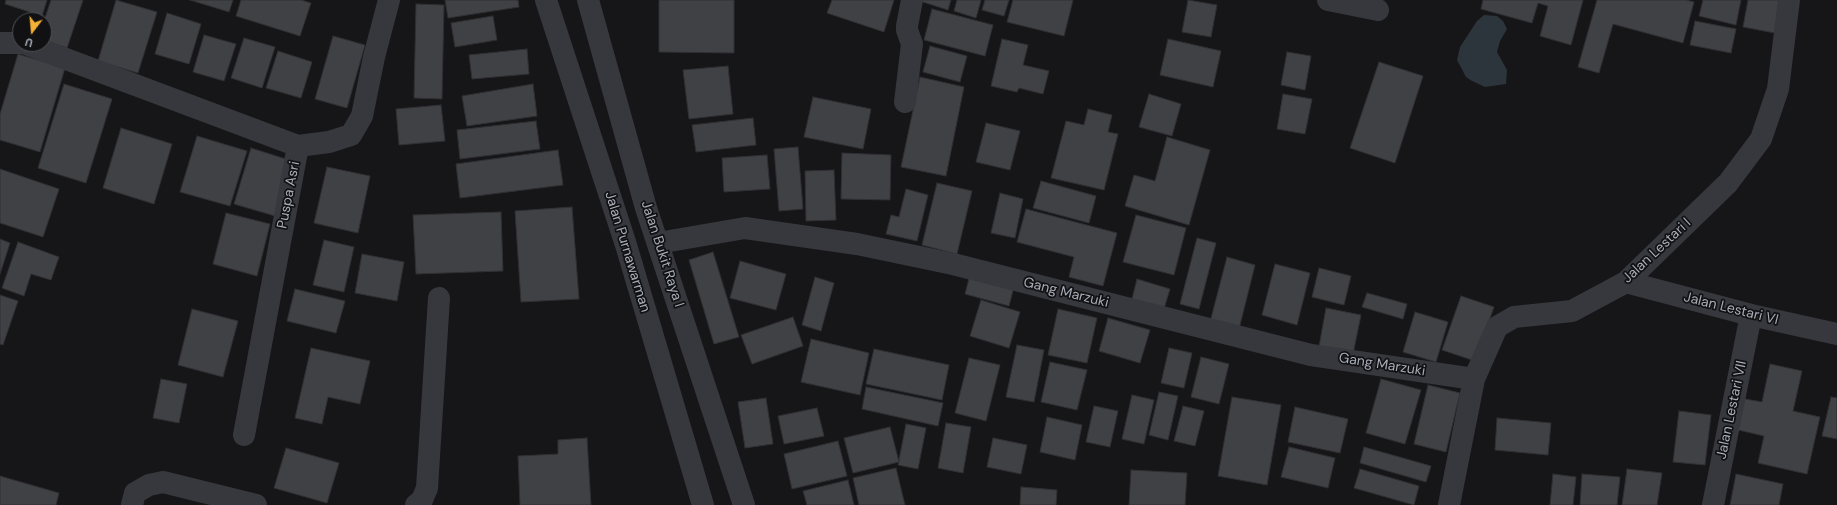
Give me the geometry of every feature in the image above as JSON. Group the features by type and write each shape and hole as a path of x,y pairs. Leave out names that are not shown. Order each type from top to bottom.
{"street":[{"name":"Puspa Asri","path":"244,435 298,146 329,142 351,135 362,116 374,57 389,0"},
{"name":"Jalan Purnawarman","path":"546,0 632,212 703,505"},
{"name":"Jalan Bukit Raya I","path":"588,0 632,212 658,243 744,505"},
{"path":"905,102 912,44 907,26 912,0"},
{"path":"1328,0 1378,10"},
{"name":"Jalan Lestari I","path":"1449,505 1474,379 1497,327 1514,317 1572,311 1626,282 1728,183 1761,139 1778,89 1789,0"},
{"path":"0,43 12,43"},
{"path":"47,52 298,146"},
{"name":"Gang Marzuki","path":"658,243 745,228 857,244 953,264 1311,355 1474,379"},
{"name":"Jalan Lestari VI","path":"1626,282 1751,315 1837,334"},
{"path":"416,505 422,500 427,488 439,298"},
{"name":"Jalan Lestari VII","path":"1713,505 1751,315"},
{"path":"132,505 135,493 148,485 163,482 256,505"}],"shaded area":[{"path":"1484,15 1497,16 1503,21 1507,29 1500,41 1497,52 1507,70 1506,84 1485,87 1472,81 1466,77 1457,60 1460,47 1477,21"}],"building":[{"path":"6,0 47,0 43,12 30,12 5,4"},
{"path":"51,0 83,0 67,48 52,43 52,12 47,12"},
{"path":"116,0 157,12 138,73 98,61"},
{"path":"190,0 233,0 229,12"},
{"path":"241,0 301,0 311,3 300,36 236,16"},
{"path":"445,0 518,0 519,7 448,18"},
{"path":"659,0 734,0 734,53 659,52"},
{"path":"832,0 894,0 884,32 827,13"},
{"path":"920,0 951,0 948,10"},
{"path":"957,0 981,0 976,18 954,11"},
{"path":"985,0 1009,0 1004,16 982,10"},
{"path":"1013,0 1073,0 1064,36 1007,22"},
{"path":"1188,0 1217,5 1211,37 1182,32"},
{"path":"1483,0 1583,0 1571,45 1540,36 1548,6 1538,3 1532,23 1481,9"},
{"path":"1597,0 1686,0 1694,2 1683,43 1613,24 1599,73 1578,67"},
{"path":"1703,0 1741,0 1736,25 1699,16"},
{"path":"1748,0 1781,0 1775,33 1743,27"},
{"path":"416,4 444,5 442,99 414,98"},
{"path":"932,9 993,25 985,56 924,40"},
{"path":"167,13 201,24 189,64 155,54"},
{"path":"493,16 497,40 455,47 451,23"},
{"path":"1695,21 1736,29 1731,53 1690,45"},
{"path":"204,35 236,44 224,81 193,72"},
{"path":"333,36 365,45 347,108 315,99"},
{"path":"244,38 275,47 262,88 231,78"},
{"path":"1002,39 1028,45 1023,65 1049,71 1043,94 1019,88 1017,92 991,86"},
{"path":"1168,39 1221,51 1213,87 1160,75"},
{"path":"930,46 967,56 960,82 923,72"},
{"path":"527,49 529,74 472,79 469,55"},
{"path":"278,51 312,62 301,98 266,88"},
{"path":"1287,52 1311,56 1305,90 1281,85"},
{"path":"18,54 65,68 40,152 0,140 0,114"},
{"path":"1379,62 1423,76 1395,163 1350,148"},
{"path":"728,66 733,114 689,119 683,70"},
{"path":"920,77 964,87 946,176 901,167"},
{"path":"64,84 112,99 86,183 38,168"},
{"path":"533,84 537,116 467,126 462,96"},
{"path":"1149,94 1181,104 1172,136 1139,127"},
{"path":"1283,94 1312,99 1305,134 1277,129"},
{"path":"813,97 871,109 863,149 804,137"},
{"path":"441,105 445,141 399,145 396,109"},
{"path":"1088,109 1112,115 1108,132 1118,134 1104,190 1051,178 1066,121 1084,125"},
{"path":"753,118 756,145 696,152 692,125"},
{"path":"536,121 540,149 460,159 457,130"},
{"path":"986,123 1020,131 1010,170 976,162"},
{"path":"121,128 172,144 154,204 103,188"},
{"path":"197,136 247,151 230,206 180,192"},
{"path":"1167,137 1210,150 1189,225 1125,206 1134,175 1155,181"},
{"path":"798,147 803,209 779,211 774,149"},
{"path":"251,148 292,161 275,216 234,204"},
{"path":"558,150 563,185 460,198 456,164"},
{"path":"842,153 891,155 890,200 841,199"},
{"path":"767,155 770,189 724,192 722,158"},
{"path":"327,167 370,176 358,233 314,223"},
{"path":"0,169 59,189 43,237 0,223"},
{"path":"834,170 836,220 806,221 805,171"},
{"path":"1041,181 1096,196 1089,223 1033,208"},
{"path":"937,183 972,191 957,254 922,245"},
{"path":"906,189 928,195 917,241 886,234 891,215 899,217"},
{"path":"1000,193 1023,199 1015,238 991,233"},
{"path":"572,207 579,299 521,302 515,211"},
{"path":"1026,209 1117,233 1103,286 1069,277 1074,257 1017,242"},
{"path":"501,212 503,271 416,274 413,215"},
{"path":"226,213 270,224 257,276 213,264"},
{"path":"1136,215 1186,228 1174,275 1123,262"},
{"path":"1197,238 1216,243 1199,309 1180,304"},
{"path":"0,239 10,243 0,274"},
{"path":"324,240 354,247 344,292 313,285"},
{"path":"18,242 59,257 51,280 31,274 24,296 2,288"},
{"path":"713,252 739,337 714,344 689,260"},
{"path":"362,254 404,262 397,301 355,293"},
{"path":"1227,257 1255,265 1238,333 1209,326"},
{"path":"740,261 786,274 776,310 730,298"},
{"path":"1275,264 1310,273 1297,325 1262,315"},
{"path":"1319,268 1351,276 1344,305 1312,297"},
{"path":"971,271 1015,283 1009,306 965,294"},
{"path":"815,277 834,283 821,331 802,325"},
{"path":"1137,279 1170,289 1163,312 1131,303"},
{"path":"295,289 345,301 336,333 287,321"},
{"path":"1367,293 1407,304 1403,319 1362,307"},
{"path":"0,295 18,301 3,345 0,344"},
{"path":"1461,296 1494,307 1475,361 1442,350"},
{"path":"981,300 1020,312 1009,348 970,336"},
{"path":"1326,308 1361,315 1352,359 1318,352"},
{"path":"192,309 238,321 223,377 178,365"},
{"path":"1058,309 1097,318 1087,363 1048,355"},
{"path":"1415,312 1448,322 1436,362 1403,352"},
{"path":"793,317 803,346 752,364 741,335"},
{"path":"1108,318 1150,330 1140,363 1099,351"},
{"path":"811,339 869,353 860,395 801,382"},
{"path":"1017,345 1044,350 1034,402 1006,397"},
{"path":"311,348 370,361 360,404 328,397 322,424 295,418"},
{"path":"1169,348 1192,353 1184,388 1161,383"},
{"path":"874,349 949,365 942,400 866,384"},
{"path":"1201,357 1229,364 1219,404 1191,397"},
{"path":"969,358 1000,365 986,421 955,413"},
{"path":"1050,362 1087,370 1077,410 1041,402"},
{"path":"1770,364 1802,371 1793,411 1820,417 1807,474 1758,463 1764,436 1734,429 1740,398 1762,402"},
{"path":"161,379 187,384 179,423 153,418"},
{"path":"1381,379 1421,390 1405,444 1366,433"},
{"path":"1428,385 1460,393 1446,452 1414,444"},
{"path":"866,387 943,403 938,426 862,409"},
{"path":"1159,392 1178,396 1168,440 1149,435"},
{"path":"1132,395 1154,400 1144,444 1122,439"},
{"path":"1232,397 1281,405 1267,485 1218,476"},
{"path":"1831,397 1837,398 1837,439 1822,436"},
{"path":"766,398 773,444 745,448 738,402"},
{"path":"1094,406 1118,411 1110,447 1086,442"},
{"path":"1183,406 1204,411 1195,446 1174,441"},
{"path":"1295,407 1348,419 1340,453 1288,442"},
{"path":"817,408 824,436 784,444 778,416"},
{"path":"1679,411 1711,415 1705,465 1673,462"},
{"path":"1047,417 1082,425 1075,460 1040,452"},
{"path":"1497,418 1551,423 1548,455 1495,450"},
{"path":"946,423 971,427 963,473 938,468"},
{"path":"906,424 926,428 918,469 898,465"},
{"path":"890,427 899,462 853,473 844,438"},
{"path":"587,438 591,505 520,505 518,456 558,454 558,440"},
{"path":"993,438 1027,445 1021,474 987,467"},
{"path":"838,441 847,476 792,489 784,454"},
{"path":"1289,447 1335,458 1328,488 1281,477"},
{"path":"1364,447 1431,466 1426,482 1360,463"},
{"path":"286,448 339,463 327,503 274,488"},
{"path":"896,468 905,505 859,505 853,478"},
{"path":"1360,469 1419,486 1414,505 1354,488"},
{"path":"1627,469 1662,473 1657,505 1622,505"},
{"path":"1131,470 1187,473 1185,505 1129,505"},
{"path":"1553,474 1576,477 1573,505 1550,505"},
{"path":"1582,474 1620,477 1617,505 1580,505"},
{"path":"1736,474 1783,484 1779,505 1730,505"},
{"path":"0,476 59,493 56,505 0,505"},
{"path":"848,480 854,505 807,505 803,491"},
{"path":"1021,487 1057,490 1056,505 1020,505"}]}
